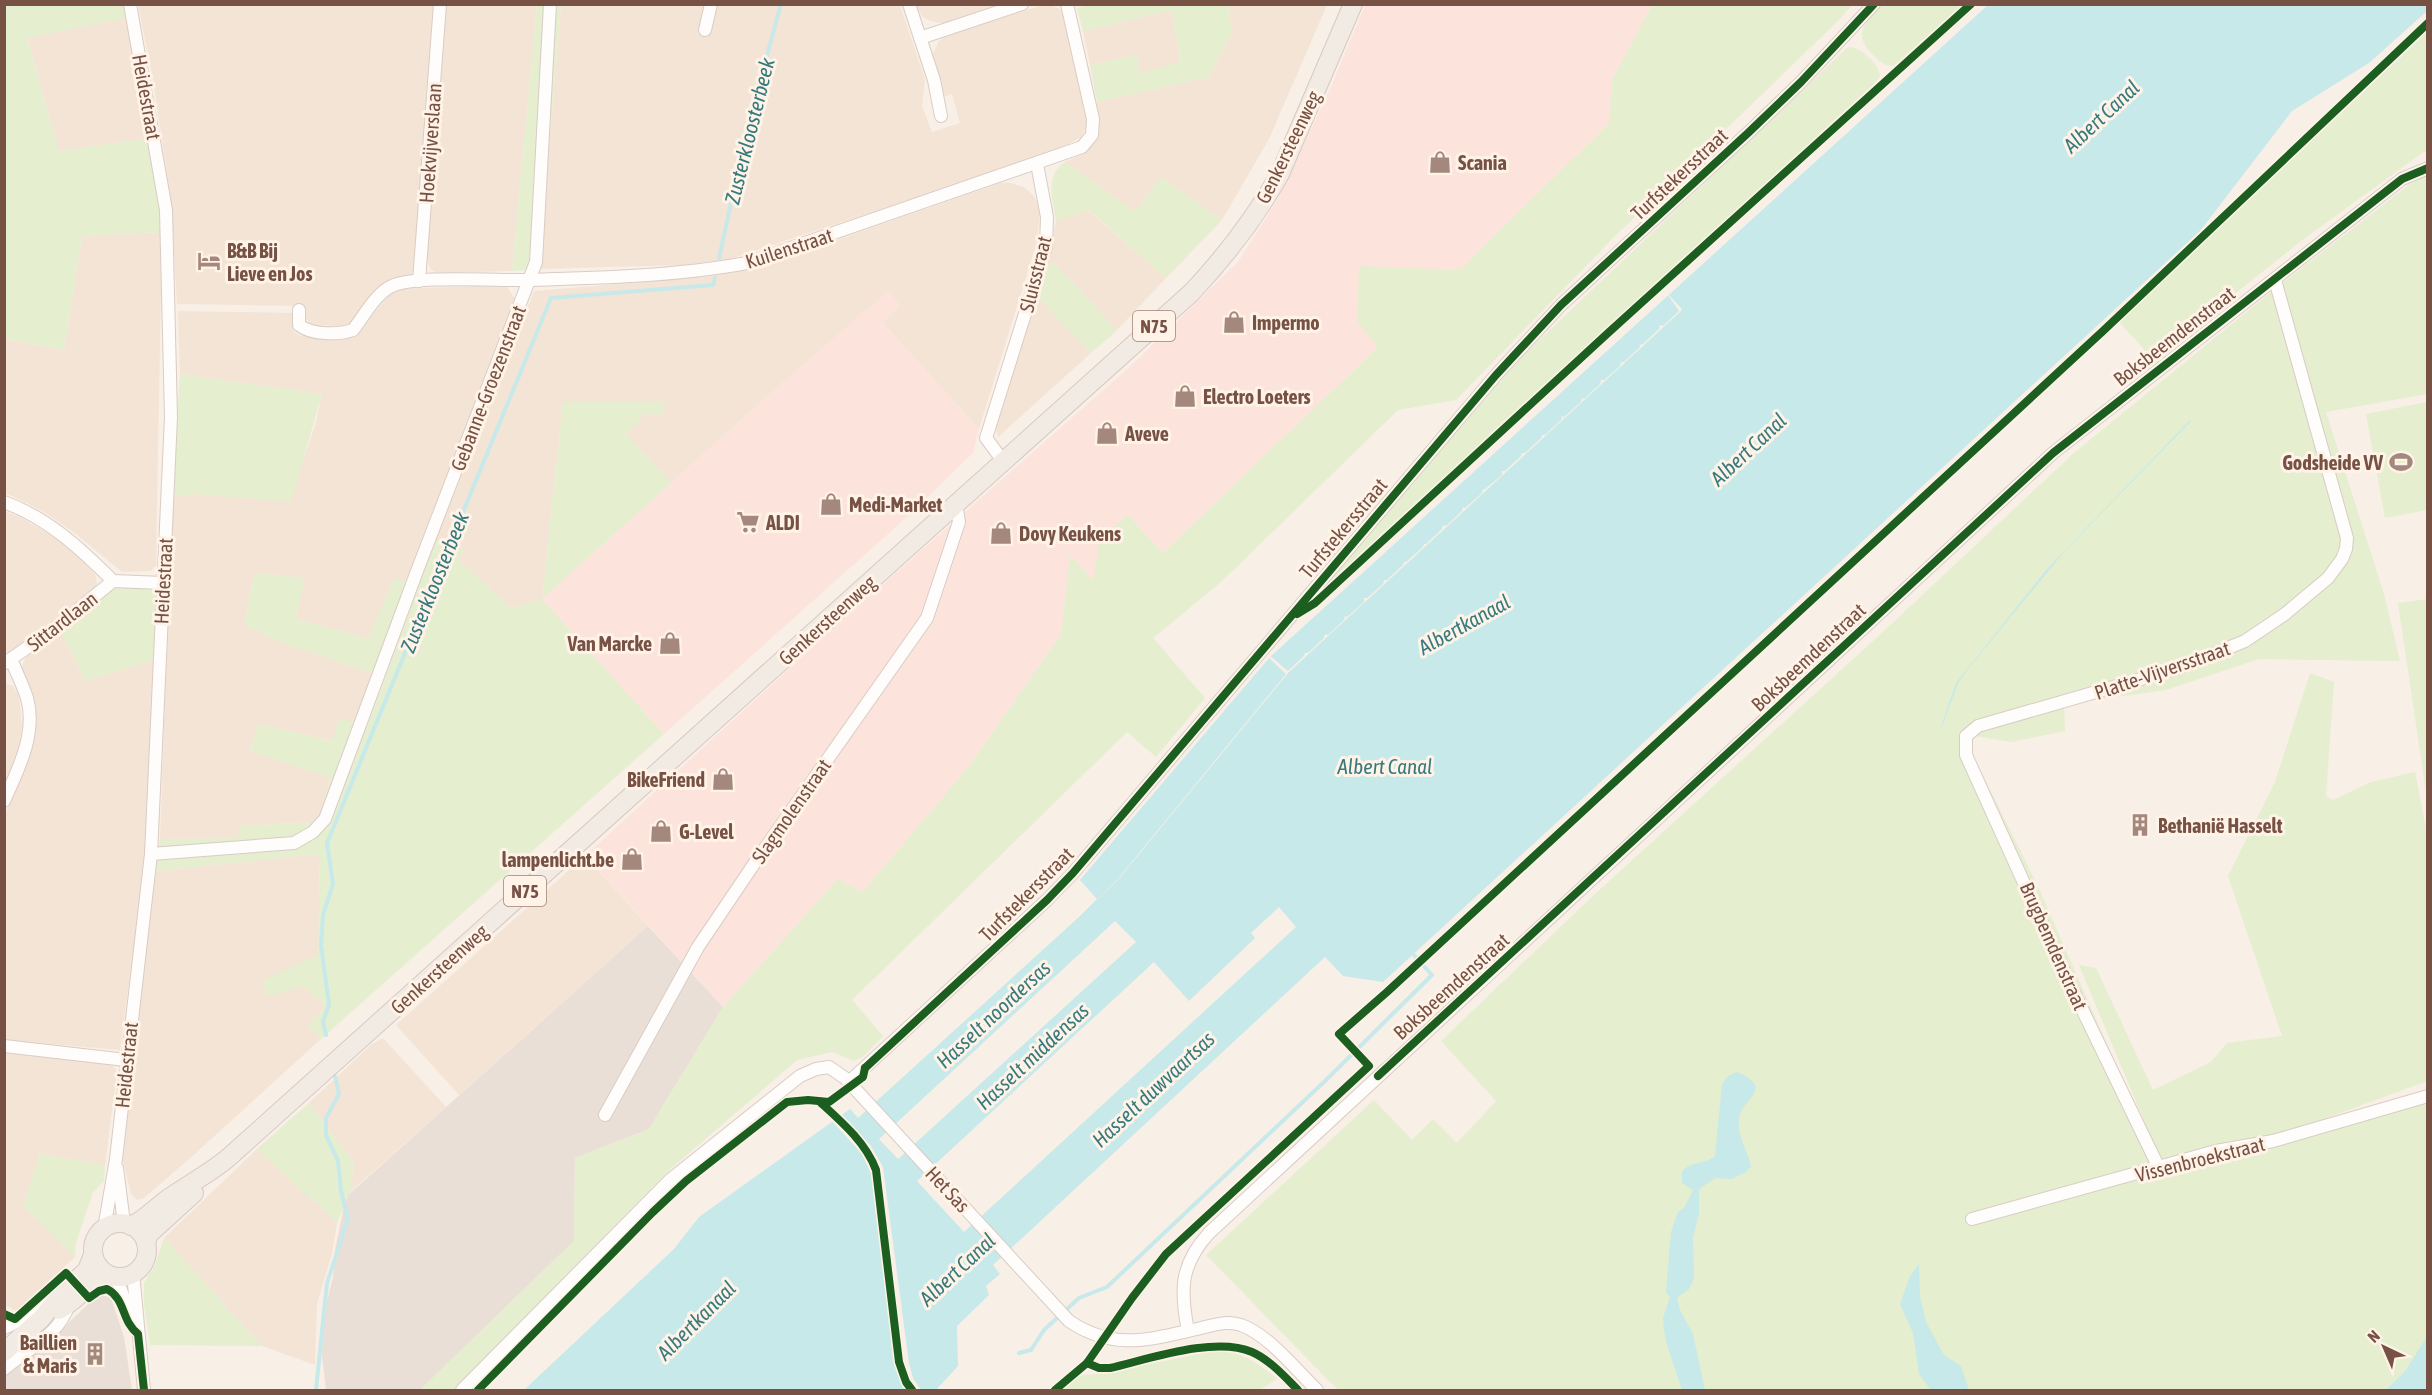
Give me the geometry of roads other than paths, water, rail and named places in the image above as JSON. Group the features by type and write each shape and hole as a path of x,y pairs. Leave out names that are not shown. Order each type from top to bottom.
{"main road":[{"name":"Genkersteenweg","path":"104,1229 116,1223 128,1225 141,1221 168,1199 214,1169 1191,293 1232,247 1280,174 1353,4"},
{"name":"Genkersteenweg","path":"133,1273 146,1258 146,1242 149,1234 198,1190 214,1169"},
{"path":"128,1225 141,1234 146,1242"},
{"path":"65,1299 87,1270 93,1255 94,1242 104,1229"},
{"path":"93,1255 97,1265 112,1276"},
{"path":"4,1352 65,1299 96,1280 133,1273"}],"street":[{"name":"Heidestraat","path":"104,1229 116,1158 151,854 171,417 166,210 130,4"},
{"name":"Hoekvijverslaan","path":"419,281 441,4"},
{"name":"Gebanne-Groezenstraat","path":"151,854 294,843 313,832 326,819 417,571 536,262 550,4"},
{"path":"705,30 711,4"},
{"path":"909,4 934,80 941,116"},
{"path":"920,38 1022,4"},
{"path":"1037,164 1082,147 1092,135 1093,119 1067,4"},
{"name":"Turfstekersstraat","path":"849,1082 1047,900 1073,873 1410,475 1496,375 1561,305 1764,118 1809,74 1874,4"},
{"name":"Kuilenstraat","path":"530,280 706,270 747,263 1037,164"},
{"name":"Sluisstraat","path":"1003,462 986,438 1046,247 1047,217 1037,164"},
{"path":"2275,280 2402,179 2427,168"},
{"path":"299,309 299,326 306,331 345,333 353,330 386,290 395,284 419,281 530,280"},
{"name":"Platte-Vijversstraat","path":"1978,726 2179,668 2246,641 2285,614 2336,568 2346,549 2347,538 2275,280"},
{"name":"Boksbeemdenstraat","path":"1188,1331 1183,1304 1183,1283 1196,1247 1209,1233 2053,453 2275,280"},
{"path":"4,502 53,528 81,549 113,581 163,583"},
{"name":"Slagmolenstraat","path":"605,1115 698,947 927,618 959,522 956,504"},
{"name":"Sittardlaan","path":"4,801 24,756 29,727 27,700 8,662 54,629 113,581"},
{"name":"Brugbemdenstraat","path":"1978,726 1966,736 1966,754 2067,978 2159,1168"},
{"path":"4,1046 126,1060"},
{"name":"Het Sas","path":"462,1390 573,1280 639,1209 707,1149 800,1076 816,1069 829,1067 837,1070 849,1082 1069,1321 1102,1338 1122,1342 1142,1341 1188,1331"},
{"name":"Vissenbroekstraat","path":"1972,1220 2021,1204 2216,1151 2273,1141 2427,1096"},
{"name":"Heidestraat","path":"116,1158 128,1225"},
{"path":"133,1273 144,1390"},
{"path":"112,1276 121,1287 127,1311 138,1334"},
{"path":"4,1328 21,1322 45,1300 65,1299 64,1319 34,1348 4,1369"},
{"path":"1188,1331 1223,1323 1238,1324 1253,1330 1317,1390"}],"water":[{"name":"Albert Canal","path":"1988,5 2427,5 2427,11 2369,63 2292,111 2200,231 1383,982 1343,976 1325,957 993,1265 1000,1274 986,1286 989,1295 957,1326 958,1366 936,1390 524,1390 674,1249 699,1217 850,1109 858,1118 1079,917 1097,899 1080,880 1270,657","holes":["1279,907 1296,927 964,1232 917,1181 1154,962 1189,1001 1255,938 1251,933","1115,921 1136,942 898,1159 879,1139"]},
{"path":"2190,420 2064,552 1971,665 1958,683 1941,727 1956,683 2047,569"},
{"path":"1737,1072 1749,1078 1755,1089 1739,1119 1741,1137 1751,1166 1746,1172 1732,1179 1715,1178 1699,1189 1699,1214 1693,1237 1694,1279 1689,1289 1677,1298 1680,1310 1693,1334 1705,1390 1682,1390 1667,1345 1663,1318 1670,1297 1666,1292 1671,1232 1678,1212 1684,1208 1693,1190 1682,1183 1682,1172 1690,1166 1715,1156 1722,1085 1728,1076"},
{"path":"1919,1264 1920,1296 1926,1322 1944,1355 1961,1366 1969,1390 1931,1390 1919,1374 1913,1333 1900,1304 1910,1276"},
{"path":"2427,1336 2427,1387 2423,1390 2386,1390 2406,1370"}],"waterway":[{"name":"Zusterkloosterbeek","path":"719,258 747,129 781,4"},
{"name":"Zusterkloosterbeek","path":"326,1035 323,1022 329,1004 321,945 323,915 333,884 327,843 551,298 713,285 715,278"},
{"path":"1019,1353 1031,1350 1044,1330 1079,1298 1107,1287 1325,1081 1432,975 1413,954"},
{"name":"Zusterkloosterbeek","path":"316,1390 327,1283 348,1219 341,1191 338,1161 326,1135 326,1118 339,1094 335,1076"}],"place":[{"name":"Scania","path":"1440,162"},
{"name":"B&B Bij Lieve en Jos","path":"209,261"},
{"name":"Impermo","path":"1234,322"},
{"name":"Electro Loeters","path":"1185,396"},
{"name":"Aveve","path":"1107,433"},
{"name":"Godsheide VV","path":"2401,462"},
{"name":"Medi-Market","path":"831,504"},
{"name":"ALDI","path":"748,522"},
{"name":"Dovy Keukens","path":"1001,533"},
{"name":"Van Marcke","path":"670,643"},
{"name":"BikeFriend","path":"723,779"},
{"name":"Bethanië Hasselt","path":"2140,825"},
{"name":"G-Level","path":"661,831"},
{"name":"lampenlicht.be","path":"632,859"},
{"name":"Baillien & Maris","path":"95,1354"}],"water label":[{"name":"Albertkanaal","path":"1464,624"},
{"name":"Hasselt noordersas","path":"993,1014"},
{"name":"Hasselt middensas","path":"1032,1056"},
{"name":"Hasselt duwvaartsas","path":"1153,1089"},
{"name":"Albertkanaal","path":"696,1320"}]}
